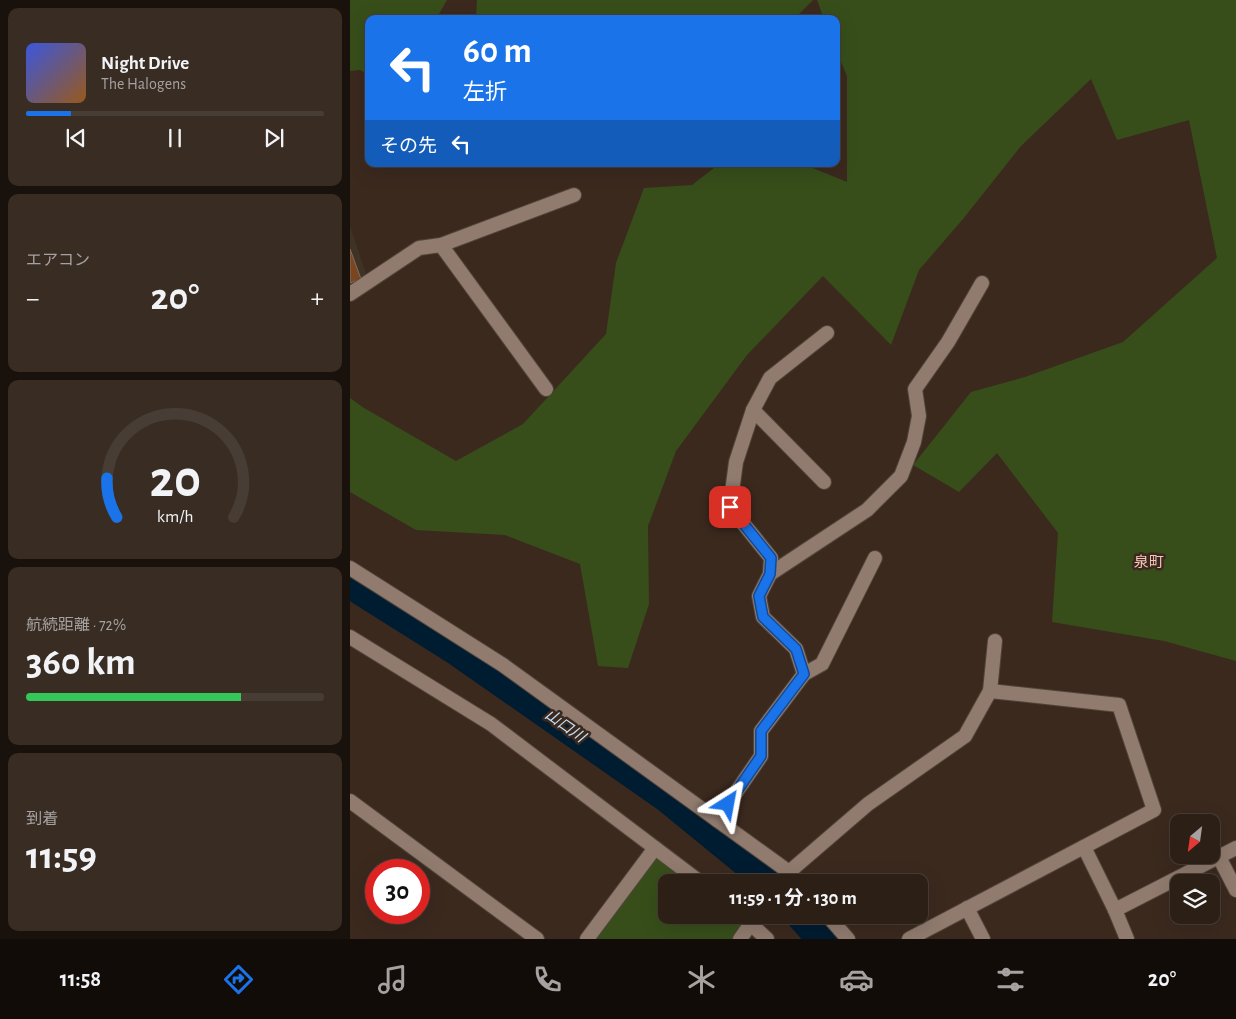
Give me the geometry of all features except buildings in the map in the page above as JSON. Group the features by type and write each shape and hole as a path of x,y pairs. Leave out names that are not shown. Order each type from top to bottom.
{"street":[{"path":"350,294 418,248 441,245 574,195"},
{"path":"441,245 546,389"},
{"path":"770,574 867,510 901,476 914,442 919,416 915,389 948,342 982,283"},
{"path":"804,674 796,649 763,617 759,596 770,574 771,558 730,507 736,462 753,410 770,378 827,333"},
{"path":"753,410 824,482"},
{"path":"717,820 761,756 761,731 804,674 822,664 874,558"},
{"path":"350,568 503,665 717,820 782,874"},
{"path":"350,637 491,724 689,874"},
{"path":"793,874 868,804 965,736 990,691 995,641"},
{"path":"909,939 1154,810 1119,705 990,691"},
{"path":"350,801 537,939"},
{"path":"1084,846 1127,939"},
{"path":"587,939 655,848"},
{"path":"1220,856 1236,848"},
{"path":"1220,859 1236,890"},
{"path":"1115,910 1205,864"},
{"path":"967,908 983,939"},
{"path":"740,939 748,924"},
{"path":"757,924 767,939"},
{"path":"835,924 848,939"}],"shaded area":[{"path":"350,226 367,277 350,285"}],"green space":[{"path":"350,0 447,0 438,15 365,15 365,73 360,70 350,71"},
{"path":"477,0 813,0 798,15 476,15"},
{"path":"817,0 1236,0 1236,661 1164,641 1052,622 1058,533 997,453 959,492 913,465 971,392 1025,377 1123,342 1217,258 1189,120 1117,140 1091,79 1021,146 963,219 919,270 891,345 823,276 747,355 676,451 648,526 649,604 628,668 598,666 580,564 505,535 416,530 350,492 350,398 456,461 523,424 606,334 616,263 644,188 692,185 715,167 810,167 847,182 847,76 840,59 840,15 823,15"},
{"path":"657,857 679,874 658,874 658,924 743,925 733,939 595,939"}],"waterway":[{"name":"山口川","path":"350,583 458,651 667,797 761,874"},
{"name":"山口川","path":"809,924 822,939"}],"district":[{"name":"泉町","path":"1149,562"}],"route":[{"path":"728,804 761,756 761,731 804,674 796,649 763,617 759,596 770,574 771,558 730,507"}]}
